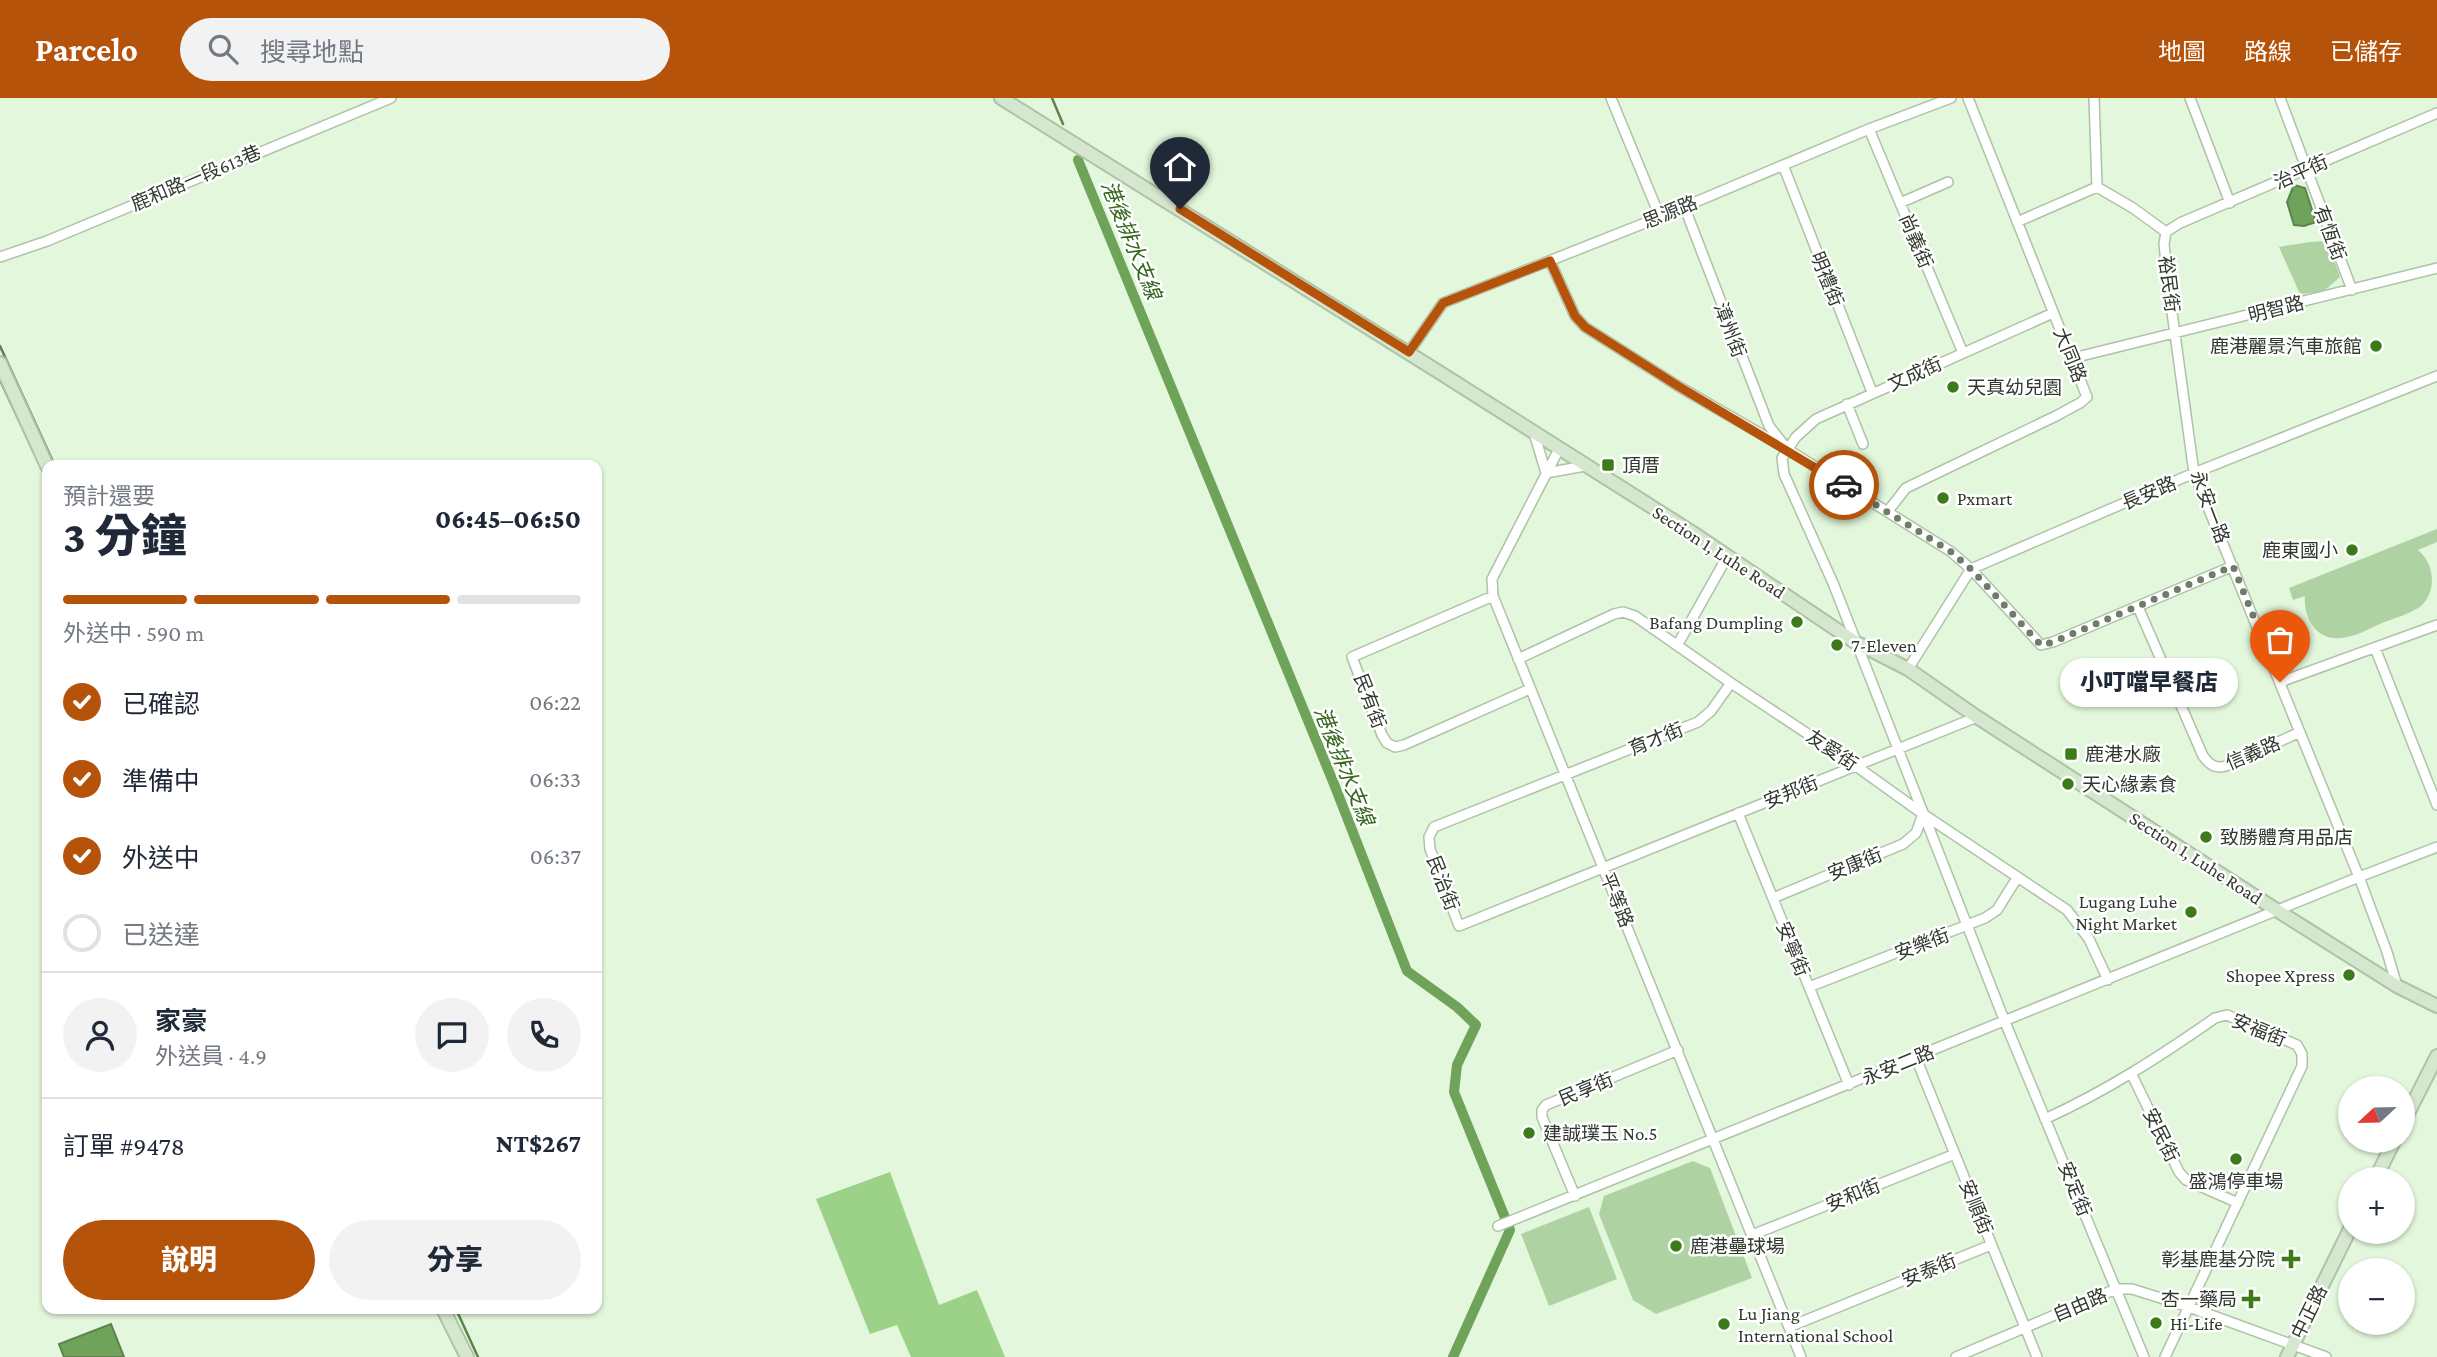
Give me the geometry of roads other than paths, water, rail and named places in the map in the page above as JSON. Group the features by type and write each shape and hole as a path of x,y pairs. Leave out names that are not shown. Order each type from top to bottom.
{"main road":[{"name":"Section 1, Luhe Road","path":"1001,98 1409,352 1727,556 1855,642 1908,669 1977,717 2278,911 2397,986 2437,1006"},
{"path":"0,363 44,460"},
{"path":"2415,1099 2437,1056"},
{"name":"中正路","path":"2290,1351 2343,1244"},
{"path":"446,1314 467,1357"}],"street":[{"name":"鹿和路一段613巷","path":"0,257 60,235 391,98"},
{"path":"1611,98 1660,217"},
{"name":"思源路","path":"1409,352 1443,303 1951,98"},
{"name":"大同路","path":"1888,510 1906,488 2080,403 2087,397 1968,98"},
{"path":"2017,222 2097,187 2094,98"},
{"path":"2190,98 2230,203"},
{"name":"有恆街","path":"2280,98 2352,290"},
{"name":"治平街","path":"2166,232 2180,223 2437,113"},
{"name":"尚義街","path":"1869,129 1963,353"},
{"name":"明禮街","path":"1783,165 1872,393"},
{"path":"1900,203 1948,182"},
{"name":"裕民街","path":"2097,187 2166,232 2164,244 2176,334"},
{"name":"漳州街","path":"1684,206 1769,426 1787,449"},
{"path":"1550,261 1575,316 1585,327 1678,386 1888,510 1950,551 1971,569 2041,645 2233,566"},
{"name":"明智路","path":"2073,358 2437,268"},
{"name":"文成街","path":"1787,449 1816,419 2053,313"},
{"name":"永安一路","path":"2176,334 2194,473 2359,877 2397,986"},
{"name":"長安路","path":"1971,569 2194,473 2437,376"},
{"path":"1847,404 1863,444"},
{"path":"1534,433 1546,473"},
{"path":"1493,596 1492,579 1559,449"},
{"name":"安定街","path":"1787,449 1782,458 1784,474 1833,583 2005,1021 2144,1357"},
{"path":"1546,473 1585,466"},
{"path":"1678,644 1727,556"},
{"path":"1908,669 1971,569"},
{"name":"平等路","path":"1493,596 1801,1357"},
{"name":"民有街","path":"1493,596 1352,657 1382,736 1387,743 1395,747 1404,745 1530,689"},
{"name":"信義路","path":"2138,607 2203,756 2210,765 2218,768 2226,766 2300,732"},
{"name":"友愛街","path":"1518,659 1614,614 1623,612 1635,616 2067,910 2089,939 2108,980"},
{"path":"2280,682 2437,625"},
{"path":"2375,648 2437,805"},
{"name":"育才街","path":"1567,774 1698,722 1711,711 1731,683"},
{"name":"安邦街","path":"1604,866 1977,717"},
{"name":"民治街","path":"1567,774 1444,821 1431,831 1430,849 1460,926 1604,866"},
{"name":"安寧街","path":"1738,813 1849,1085"},
{"name":"安康街","path":"1773,898 1903,844 1916,833 1923,814"},
{"name":"永安二路","path":"1498,1226 2437,847"},
{"name":"安樂街","path":"1809,987 1986,918 1997,910 2017,878"},
{"name":"安福街","path":"2045,1119 2132,1075 2216,1018 2227,1015 2297,1045 2302,1055 2302,1066 2165,1357"},
{"name":"民享街","path":"1574,1196 1542,1117 1542,1110 1546,1105 1678,1050"},
{"name":"安順街","path":"1916,1058 2037,1357"},
{"name":"安民街","path":"2132,1075 2179,1172 2186,1180 2238,1203"},
{"name":"安和街","path":"1752,1235 1955,1154"},
{"name":"安泰街","path":"1789,1327 1991,1245"},
{"name":"自由路","path":"1956,1357 2116,1289 2132,1289 2189,1307 2290,1351 2326,1357"}],"waterway":[{"path":"1052,98 1063,124"},
{"name":"港後排水支線","path":"1078,160 1334,784 1407,971 1457,1007 1476,1025 1457,1065 1454,1092 1510,1230 1453,1357"},
{"path":"0,346 52,460"},
{"path":"0,380 39,463"},
{"path":"458,1314 478,1357"},
{"path":"454,1344 460,1357"}],"place":[{"name":"鹿港麗景汽車旅館","path":"2376,346"},
{"name":"天真幼兒園","path":"1953,387"},
{"name":"頂厝","path":"1608,465"},
{"name":"Pxmart","path":"1943,498"},
{"name":"鹿東國小","path":"2352,550"},
{"name":"Bafang Dumpling","path":"1797,622"},
{"name":"7-Eleven","path":"1837,645"},
{"name":"小叮噹早餐店","path":"2280,682"},
{"name":"鹿港水廠","path":"2071,754"},
{"name":"天心緣素食","path":"2068,784"},
{"name":"致勝體育用品店","path":"2206,837"},
{"name":"Lugang Luhe Night Market","path":"2191,912"},
{"name":"Shopee Xpress","path":"2349,975"},
{"name":"建誠璞玉 No.5","path":"1529,1133"},
{"name":"盛鴻停車場","path":"2236,1159"},
{"name":"鹿港壘球場","path":"1676,1246"},
{"name":"彰基鹿基分院","path":"2291,1259"},
{"name":"杏一藥局","path":"2251,1299"},
{"name":"Hi-Life","path":"2156,1323"},
{"name":"Lu Jiang International School","path":"1724,1324"}]}
